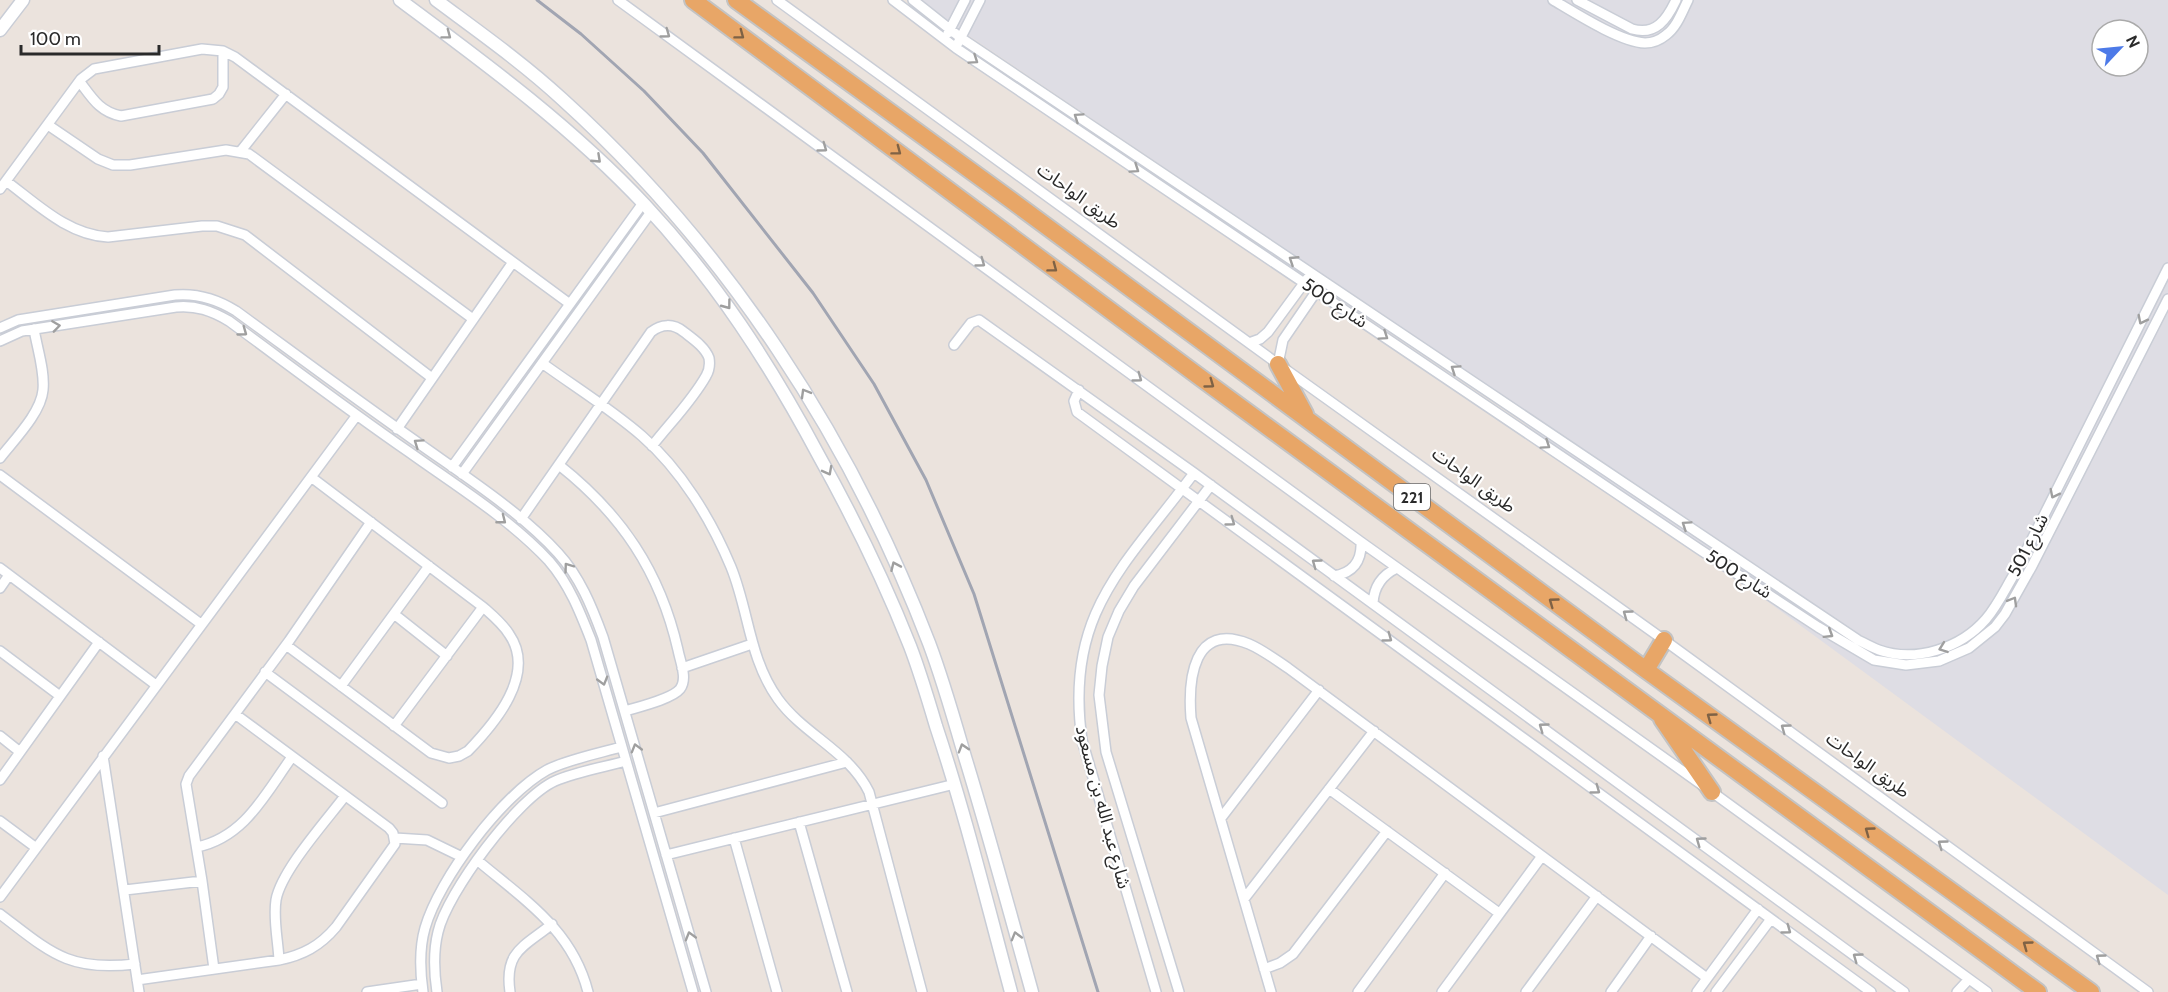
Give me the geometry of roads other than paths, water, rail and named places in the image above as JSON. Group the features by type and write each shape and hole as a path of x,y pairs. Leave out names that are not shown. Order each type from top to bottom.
{"highway":[{"name":"221","path":"693,0 1201,378 2038,992"},
{"name":"221","path":"736,0 1646,670 2091,992"},
{"path":"1278,364 1308,420"},
{"path":"1646,670 1664,640"},
{"path":"1655,709 1712,792"}],"street":[{"path":"0,30 23,0"},
{"path":"400,0 466,49 555,121 647,208 705,274 739,321 782,388 872,557 911,648 955,784 1011,992"},
{"path":"436,0 504,50 561,98 607,142 682,221 753,311 798,379 844,458 929,644 951,709 1032,992"},
{"path":"618,0 1361,542 1712,792 1987,992"},
{"name":"طريق الواحات","path":"777,0 2148,992"},
{"name":"شارع 500","path":"893,0 956,48 1627,500 1781,601"},
{"name":"شارع 500","path":"913,0 961,38 1788,592"},
{"path":"945,40 965,0"},
{"path":"956,48 980,0"},
{"path":"1577,0 1642,32 1659,25 1666,18 1676,0"},
{"path":"1560,2 1620,36 1646,43 1661,39 1668,34 1688,0"},
{"path":"432,378 294,271 238,232 217,226 202,226 108,237 96,236 84,233 54,218 3,185 87,73 102,66 202,49 223,51 236,57 570,304"},
{"path":"80,82 96,104 112,114 121,116 205,101 219,94 224,87 223,51"},
{"path":"240,152 286,94"},
{"path":"48,125 98,159 113,165 130,165 226,150 240,152 258,159 473,319"},
{"path":"452,467 570,304 647,208"},
{"path":"462,474 542,363 647,208"},
{"path":"1239,239 1246,230"},
{"path":"397,429 513,262"},
{"name":"شارع 501","path":"1788,592 1858,640 1878,650 1908,654 1922,653 1944,648 1975,630 1995,608 2016,571 2168,268"},
{"path":"1249,343 1260,339 1268,332 1311,272"},
{"path":"1278,364 1283,340 1323,280"},
{"path":"0,328 18,320 182,294 214,299 236,311 488,493 559,554 591,604 603,637 706,992"},
{"name":"شارع 501","path":"1781,601 1818,627 1875,660 1906,665 1939,662 1970,648 1995,627 2005,614 2032,566 2168,299"},
{"path":"128,303 129,314"},
{"path":"0,340 34,329 176,307 201,308 229,321 530,542 549,561 567,585 591,640 693,992"},
{"path":"954,345 971,322 979,320 1211,485 1904,992"},
{"path":"521,519 651,332 669,325 682,330 705,351 710,363 700,384 652,446"},
{"path":"0,458 37,410 42,397 43,382 34,329"},
{"path":"1422,362 1429,351"},
{"path":"292,368 300,357"},
{"path":"542,363 652,446 688,489 715,532 744,606 752,644 762,673 778,699 799,722 823,740 864,781 873,804 922,992"},
{"path":"1079,390 1074,400 1077,411 1871,992"},
{"path":"1481,402 1488,391"},
{"path":"0,897 357,416"},
{"path":"559,465 599,499 632,540 650,570 664,601 682,668 684,680 679,691 674,695 625,711"},
{"name":"شارع عبد الله بن مسعود","path":"1156,992 1084,747 1078,713 1078,686 1087,632 1101,599 1110,583 1194,473"},
{"path":"0,475 201,624"},
{"path":"286,645 431,753 449,758 459,756 474,744 507,702 517,681 519,666 517,650 511,635 483,607 310,477"},
{"name":"شارع عبد الله بن مسعود","path":"1179,992 1106,752 1099,694 1101,666 1108,637 1119,610 1134,586 1211,485"},
{"path":"1627,500 1634,490"},
{"path":"480,504 488,493"},
{"path":"214,969 186,784 189,776 286,645 371,522"},
{"path":"1334,576 1342,575 1356,565 1361,542"},
{"path":"341,686 429,566"},
{"path":"0,568 156,684"},
{"path":"1373,603 1375,590 1382,579 1397,568"},
{"path":"0,588 9,575"},
{"path":"1781,601 1788,592"},
{"path":"394,726 483,607"},
{"path":"394,614 447,656"},
{"path":"1271,992 1191,718 1190,680 1199,655 1208,645 1220,640 1233,639 1250,644 1319,690 1707,978"},
{"path":"0,780 99,642"},
{"path":"682,668 752,644"},
{"path":"1875,660 1878,650"},
{"path":"0,651 60,696"},
{"path":"265,672 442,803"},
{"path":"1221,818 1319,690"},
{"path":"933,715 951,709"},
{"path":"137,980 279,960 303,954 328,936 393,849 395,838 389,828 234,714"},
{"path":"1244,899 1374,731"},
{"path":"0,736 20,752"},
{"path":"367,992 422,988 420,966 424,929 439,895 462,857 499,808 531,780 549,769 621,747"},
{"path":"103,756 139,992"},
{"path":"197,847 221,840 241,825 292,757"},
{"path":"437,992 434,956 438,931 447,909 477,860 522,805 554,781 626,761"},
{"path":"654,813 847,762"},
{"path":"666,855 955,784"},
{"path":"1329,789 1499,914"},
{"path":"279,960 276,911 279,889 289,870 345,796"},
{"path":"0,821 35,847"},
{"path":"799,822 847,992"},
{"path":"1264,969 1280,963 1293,954 1387,831"},
{"path":"395,838 427,840 462,857"},
{"path":"734,838 777,992"},
{"path":"1442,992 1542,855"},
{"path":"1711,875 1724,859"},
{"path":"477,860 552,924 567,944 579,966 588,992"},
{"path":"1358,992 1445,873"},
{"path":"125,890 202,881"},
{"path":"1527,992 1597,896"},
{"path":"1697,992 1758,909"},
{"path":"0,914 57,956 75,962 111,967 135,964"},
{"path":"1716,992 1771,919"},
{"path":"510,992 508,970 512,959 552,924"},
{"path":"1611,992 1651,936"},
{"path":"1957,992 1969,979"}],"railway":[{"path":"537,0 581,34 644,91 703,153 813,293 874,384 926,480 974,594 1098,992"}]}
